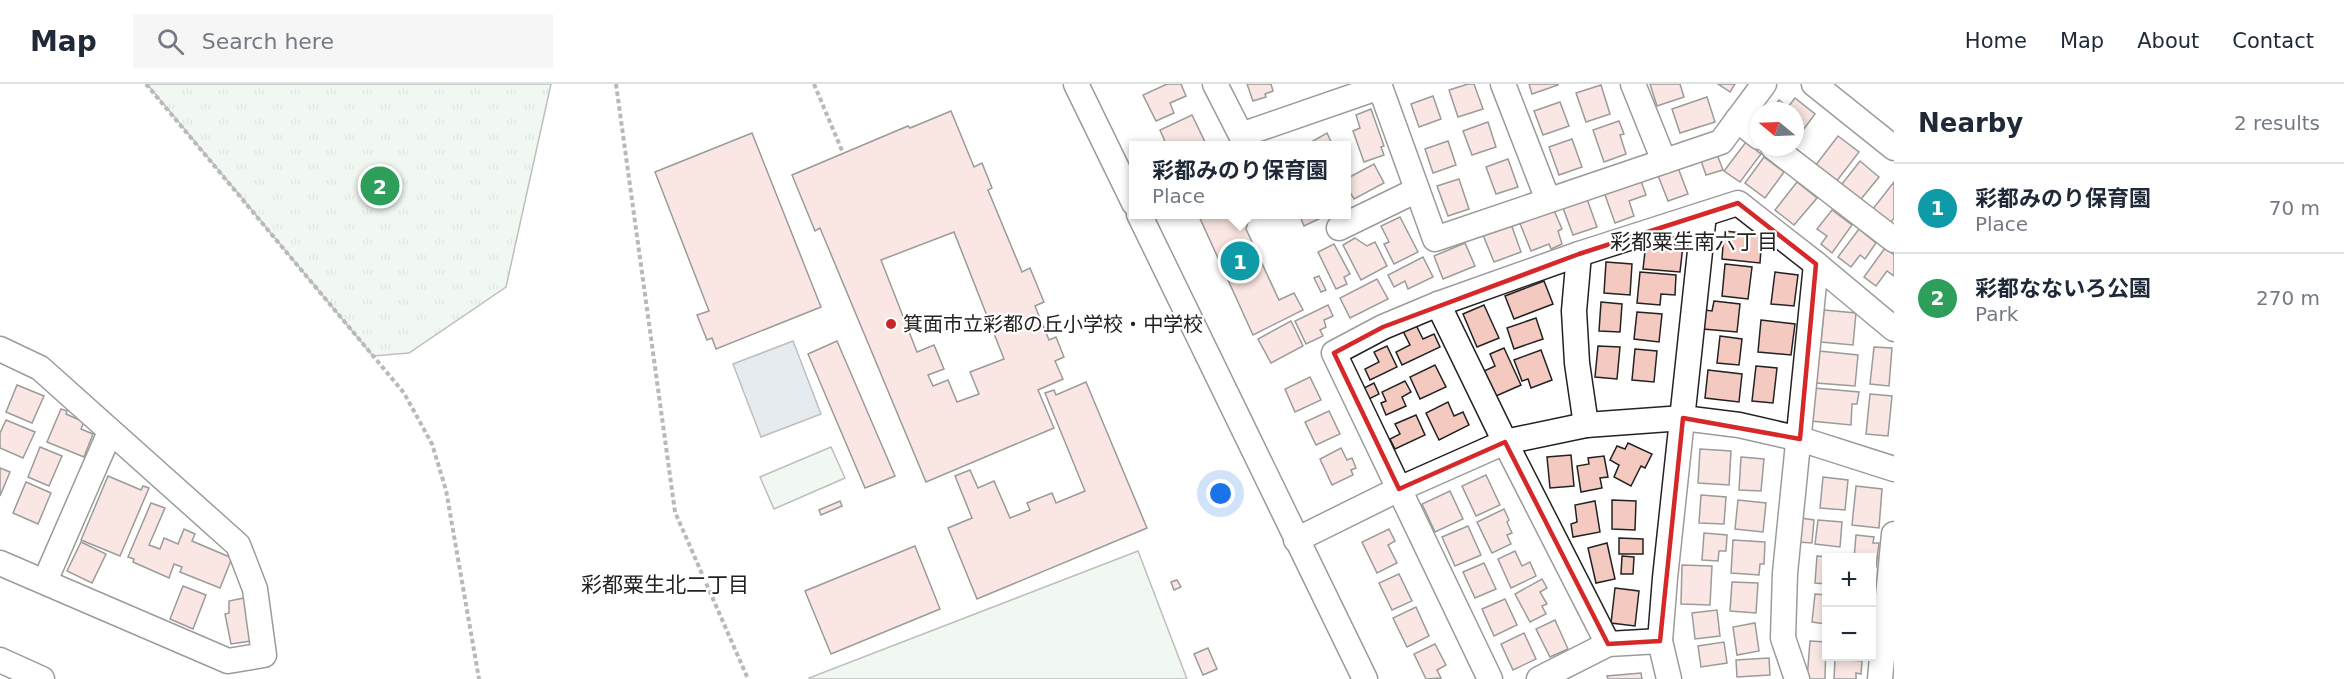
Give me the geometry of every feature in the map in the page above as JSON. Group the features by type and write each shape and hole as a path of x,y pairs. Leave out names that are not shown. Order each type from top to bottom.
{"street":[{"path":"1076,84 1129,193"},
{"path":"1215,84 1241,135 1380,86 1435,239 1720,142 1764,84"},
{"path":"1503,84 1548,200"},
{"path":"1633,84 1664,161"},
{"path":"1814,84 1894,148"},
{"path":"1737,120 1750,130"},
{"path":"1785,156 1894,240"},
{"path":"1339,228 1417,190"},
{"path":"1490,679 1334,353 1383,327 1438,304 1579,254 1738,203 1894,329"},
{"path":"1669,679 1660,641 1704,214"},
{"path":"1141,219 1365,679"},
{"path":"1579,254 1574,310 1577,363 1586,425"},
{"path":"1797,679 1783,638 1785,573 1816,264"},
{"path":"1438,304 1608,644"},
{"path":"0,563 228,661 264,655 255,589 238,545 40,369 1,352"},
{"path":"1296,540 1399,489 1505,442 1586,425 1683,418 1739,425 1800,439 1894,469"},
{"path":"45,581 110,432"},
{"path":"1880,679 1894,534"},
{"path":"1539,679 1608,644 1660,641"},
{"path":"0,660 42,679"}],"path":[{"path":"146,84 404,393 432,444 446,490 479,679"},
{"path":"616,84 675,513 748,679"},
{"path":"814,84 843,153"}],"highlighted area":[{"path":"1738,203 1816,264 1800,439 1683,418 1660,641 1608,644 1505,442 1399,489 1334,353 1383,327 1579,254"}],"green space":[{"path":"147,84 551,84 506,287 409,353 373,356"},
{"path":"831,447 845,478 774,509 760,477"},
{"path":"1138,551 1187,679 809,678"}],"shaded area":[{"path":"793,341 821,414 761,437 733,364"}],"building":[{"path":"1167,84 1181,84 1186,96 1170,103 1174,113 1156,121 1143,95"},
{"path":"1247,84 1271,84 1273,91 1265,94 1266,97 1253,101"},
{"path":"1474,84 1483,109 1458,117 1449,90"},
{"path":"1529,84 1558,84 1558,85 1532,94"},
{"path":"1650,84 1680,84 1684,97 1657,106"},
{"path":"1718,84 1735,84 1730,92"},
{"path":"1601,85 1610,114 1586,122 1576,93"},
{"path":"1433,96 1441,119 1419,127 1411,104"},
{"path":"1707,97 1715,122 1680,133 1672,109"},
{"path":"1560,102 1569,126 1543,135 1534,111"},
{"path":"1804,105 1815,114 1804,129"},
{"path":"1371,109 1384,146 1381,147 1384,155 1364,162 1353,131 1360,128 1356,115"},
{"path":"951,111 974,167 982,163 992,188 988,190 1022,272 1030,268 1044,302 1035,306 1049,340 1056,337 1064,357 1055,361 1063,379 1038,390 1054,428 926,482 820,228 815,231 792,175 908,126 910,128","holes":["954,232 1004,359 970,372 979,394 957,402 948,380 933,386 928,375 944,369 934,345 917,352 881,260"]},
{"path":"1192,115 1205,141 1165,141 1160,130"},
{"path":"1619,121 1624,134 1620,135 1626,154 1604,162 1593,130"},
{"path":"1488,122 1496,147 1472,155 1463,131"},
{"path":"752,133 821,307 716,349 712,338 707,340 697,315 709,311 655,172"},
{"path":"1327,133 1331,141 1313,141"},
{"path":"1838,136 1859,152 1836,182 1815,166"},
{"path":"1572,139 1582,167 1559,175 1549,147"},
{"path":"1448,141 1456,165 1433,173 1425,149"},
{"path":"1746,142 1750,145 1750,156 1760,156 1740,182 1724,171"},
{"path":"1716,152 1723,170 1706,175 1700,158"},
{"path":"1764,157 1784,172 1765,198 1745,183"},
{"path":"1508,159 1518,187 1496,194 1486,167"},
{"path":"1860,161 1879,177 1857,204 1838,189"},
{"path":"1374,164 1384,183 1354,199 1351,194 1351,176"},
{"path":"1677,165 1688,194 1668,201 1657,173"},
{"path":"1640,178 1646,195 1629,201 1634,216 1615,223 1604,192"},
{"path":"1459,179 1469,209 1448,216 1437,186"},
{"path":"1797,182 1817,198 1794,225 1775,210"},
{"path":"1894,182 1894,218 1890,224 1872,210"},
{"path":"1587,199 1597,227 1573,235 1563,208"},
{"path":"1553,208 1562,229 1558,231 1562,244 1551,249 1549,244 1531,251 1519,221"},
{"path":"1832,210 1852,225 1832,253 1821,244 1827,236 1817,229"},
{"path":"1400,217 1418,252 1394,264 1384,244 1389,242 1381,226"},
{"path":"1200,219 1249,219 1246,229 1279,300 1294,293 1303,310 1253,335"},
{"path":"1301,219 1319,219 1304,226"},
{"path":"1511,224 1521,252 1494,262 1483,235"},
{"path":"1859,229 1876,243 1865,259 1860,255 1851,267 1838,257"},
{"path":"1724,231 1762,235 1760,263 1722,259"},
{"path":"1355,238 1367,246 1375,242 1387,266 1361,280 1343,245"},
{"path":"1465,243 1475,266 1443,279 1434,256"},
{"path":"1646,243 1683,245 1680,272 1643,269"},
{"path":"1334,244 1350,274 1344,277 1347,284 1336,289 1318,252"},
{"path":"1885,248 1894,255 1894,276 1887,271 1876,286 1864,277"},
{"path":"1423,257 1433,277 1408,289 1405,281 1394,287 1388,275"},
{"path":"1606,262 1632,264 1630,295 1604,293"},
{"path":"1725,264 1752,267 1748,299 1722,296"},
{"path":"1640,272 1676,275 1675,295 1661,294 1660,305 1637,303"},
{"path":"1775,272 1798,275 1794,306 1771,304"},
{"path":"1319,276 1326,290 1321,292 1314,278"},
{"path":"1377,279 1388,299 1350,318 1340,298"},
{"path":"1544,281 1553,304 1514,319 1505,296"},
{"path":"1714,301 1740,304 1737,332 1703,329 1705,310 1712,311"},
{"path":"1601,302 1622,304 1620,332 1599,331"},
{"path":"1328,305 1333,316 1324,320 1326,327 1320,330 1323,336 1306,344 1295,321"},
{"path":"1484,305 1499,338 1477,347 1463,314"},
{"path":"1824,310 1856,313 1853,345 1821,342"},
{"path":"1637,312 1662,314 1659,342 1634,339"},
{"path":"1536,318 1543,339 1514,349 1507,328"},
{"path":"1761,320 1795,324 1791,355 1758,352"},
{"path":"1291,321 1303,346 1271,363 1258,339"},
{"path":"1416,325 1423,339 1434,334 1440,347 1402,365 1396,352 1410,345 1403,331"},
{"path":"1720,336 1742,339 1739,365 1717,363"},
{"path":"837,341 895,476 865,488 808,354"},
{"path":"1387,346 1397,367 1370,380 1365,369 1379,362 1374,352"},
{"path":"1598,346 1620,347 1617,379 1595,377"},
{"path":"1874,347 1892,348 1889,386 1870,384"},
{"path":"1504,348 1521,385 1496,396 1484,371 1495,366 1490,354"},
{"path":"1635,349 1657,351 1654,382 1632,380"},
{"path":"1541,350 1552,380 1531,388 1528,379 1522,381 1514,360"},
{"path":"1819,351 1858,355 1855,386 1816,383"},
{"path":"1435,365 1446,387 1420,399 1410,377"},
{"path":"1756,366 1777,368 1773,403 1752,401"},
{"path":"1708,370 1742,374 1739,402 1705,398"},
{"path":"1310,377 1321,400 1295,412 1285,389"},
{"path":"1405,381 1411,392 1402,397 1406,406 1386,415 1381,403 1386,401 1382,392"},
{"path":"1086,382 1147,528 977,599 948,528 972,518 955,476 970,470 978,488 994,481 1010,518 1030,510 1027,503 1052,493 1056,503 1085,491 1045,393 1054,390 1056,395"},
{"path":"1374,383 1379,394 1365,401 1360,390"},
{"path":"17,385 44,396 32,423 6,412"},
{"path":"1814,388 1859,392 1857,404 1852,404 1851,425 1811,421"},
{"path":"1870,394 1892,396 1888,436 1866,434"},
{"path":"1448,402 1454,416 1463,412 1469,425 1439,440 1426,413"},
{"path":"61,409 67,411 66,414 84,422 81,429 93,434 84,457 47,442"},
{"path":"1329,411 1340,434 1316,445 1305,422"},
{"path":"1416,415 1425,435 1395,449 1390,439 1400,434 1395,424"},
{"path":"6,420 35,432 23,458 0,448 0,433"},
{"path":"1628,443 1652,454 1645,468 1641,466 1631,486 1614,477 1619,465 1610,460 1617,446 1625,449"},
{"path":"40,447 62,456 49,486 28,477"},
{"path":"1341,448 1347,460 1352,458 1356,468 1351,470 1353,475 1332,485 1320,459"},
{"path":"1700,449 1731,451 1729,485 1698,483"},
{"path":"1571,455 1574,486 1550,488 1547,457"},
{"path":"1604,456 1608,477 1600,478 1602,488 1581,492 1577,466 1589,464 1588,458"},
{"path":"1741,457 1764,459 1761,491 1739,490"},
{"path":"0,468 10,472 0,496"},
{"path":"1486,475 1500,505 1476,516 1462,486"},
{"path":"108,476 141,490 143,486 149,488 120,556 81,540"},
{"path":"1823,477 1848,480 1845,510 1820,508"},
{"path":"26,482 51,493 38,524 13,513"},
{"path":"1856,486 1882,489 1879,528 1852,525"},
{"path":"1450,491 1463,519 1435,532 1422,504"},
{"path":"1701,495 1726,497 1724,524 1699,523"},
{"path":"1612,500 1636,501 1635,530 1612,529"},
{"path":"1738,500 1766,503 1763,532 1735,529"},
{"path":"840,501 842,506 821,515 819,510"},
{"path":"1595,501 1600,532 1573,537 1571,524 1577,522 1575,505"},
{"path":"151,503 165,508 149,545 160,549 164,538 178,544 184,529 195,534 192,541 232,558 220,588 180,572 182,567 174,564 169,578 133,562 134,559 128,557"},
{"path":"1504,509 1512,533 1507,535 1511,544 1492,553 1477,522"},
{"path":"1801,518 1814,520 1812,543 1798,542"},
{"path":"1818,520 1842,522 1840,547 1815,544"},
{"path":"1468,526 1481,555 1455,566 1442,537"},
{"path":"1389,529 1395,541 1388,545 1397,563 1377,573 1362,542"},
{"path":"1704,533 1727,535 1726,551 1719,551 1718,561 1702,560"},
{"path":"1856,535 1874,537 1873,543 1879,543 1876,567 1876,553 1854,553"},
{"path":"1619,538 1643,539 1643,554 1619,554"},
{"path":"1733,540 1765,542 1764,564 1760,564 1759,575 1731,573"},
{"path":"81,542 106,554 92,583 67,571"},
{"path":"1607,543 1615,579 1596,583 1588,548"},
{"path":"915,546 940,609 831,654 805,591"},
{"path":"1515,551 1522,566 1530,562 1536,576 1511,588 1498,559"},
{"path":"1622,556 1634,557 1633,574 1621,574"},
{"path":"1817,556 1822,556 1822,584 1815,583"},
{"path":"1484,563 1496,589 1475,598 1463,572"},
{"path":"1682,565 1712,566 1710,605 1681,604"},
{"path":"1399,574 1412,601 1392,610 1379,583"},
{"path":"1542,579 1547,588 1540,592 1547,604 1542,606 1546,614 1530,622 1515,594"},
{"path":"1177,580 1181,587 1174,590 1171,582"},
{"path":"1732,582 1758,583 1756,613 1730,611"},
{"path":"183,586 206,595 193,629 170,619"},
{"path":"1615,588 1639,591 1635,626 1611,623"},
{"path":"1815,594 1822,595 1822,623 1812,622"},
{"path":"244,598 251,641 231,644 225,614 229,613 229,601"},
{"path":"1505,599 1517,625 1494,636 1482,609"},
{"path":"1416,607 1429,636 1407,647 1393,618"},
{"path":"1717,610 1720,636 1695,639 1692,613"},
{"path":"1555,620 1568,649 1550,657 1536,629"},
{"path":"1755,623 1759,651 1737,655 1733,627"},
{"path":"1524,633 1536,659 1513,670 1501,644"},
{"path":"1810,641 1822,642 1822,661 1825,661 1825,679 1807,679"},
{"path":"1724,642 1727,663 1701,667 1698,646"},
{"path":"1435,644 1446,665 1437,670 1441,678 1426,679 1414,654"},
{"path":"1208,648 1217,669 1203,675 1194,654"},
{"path":"1769,658 1770,675 1737,677 1736,660"},
{"path":"1835,661 1862,661 1861,674 1856,673 1856,679 1834,679"},
{"path":"1641,673 1642,679 1608,679 1607,676"}],"place":[{"name":"彩都なないろ公園","path":"380,186"},
{"name":"彩都みのり保育園","path":"1240,261"},
{"name":"箕面市立彩都の丘小学校・中学校","path":"891,324"}],"district":[{"name":"彩都粟生南六丁目","path":"1694,242"},
{"name":"彩都粟生北二丁目","path":"665,585"}]}
